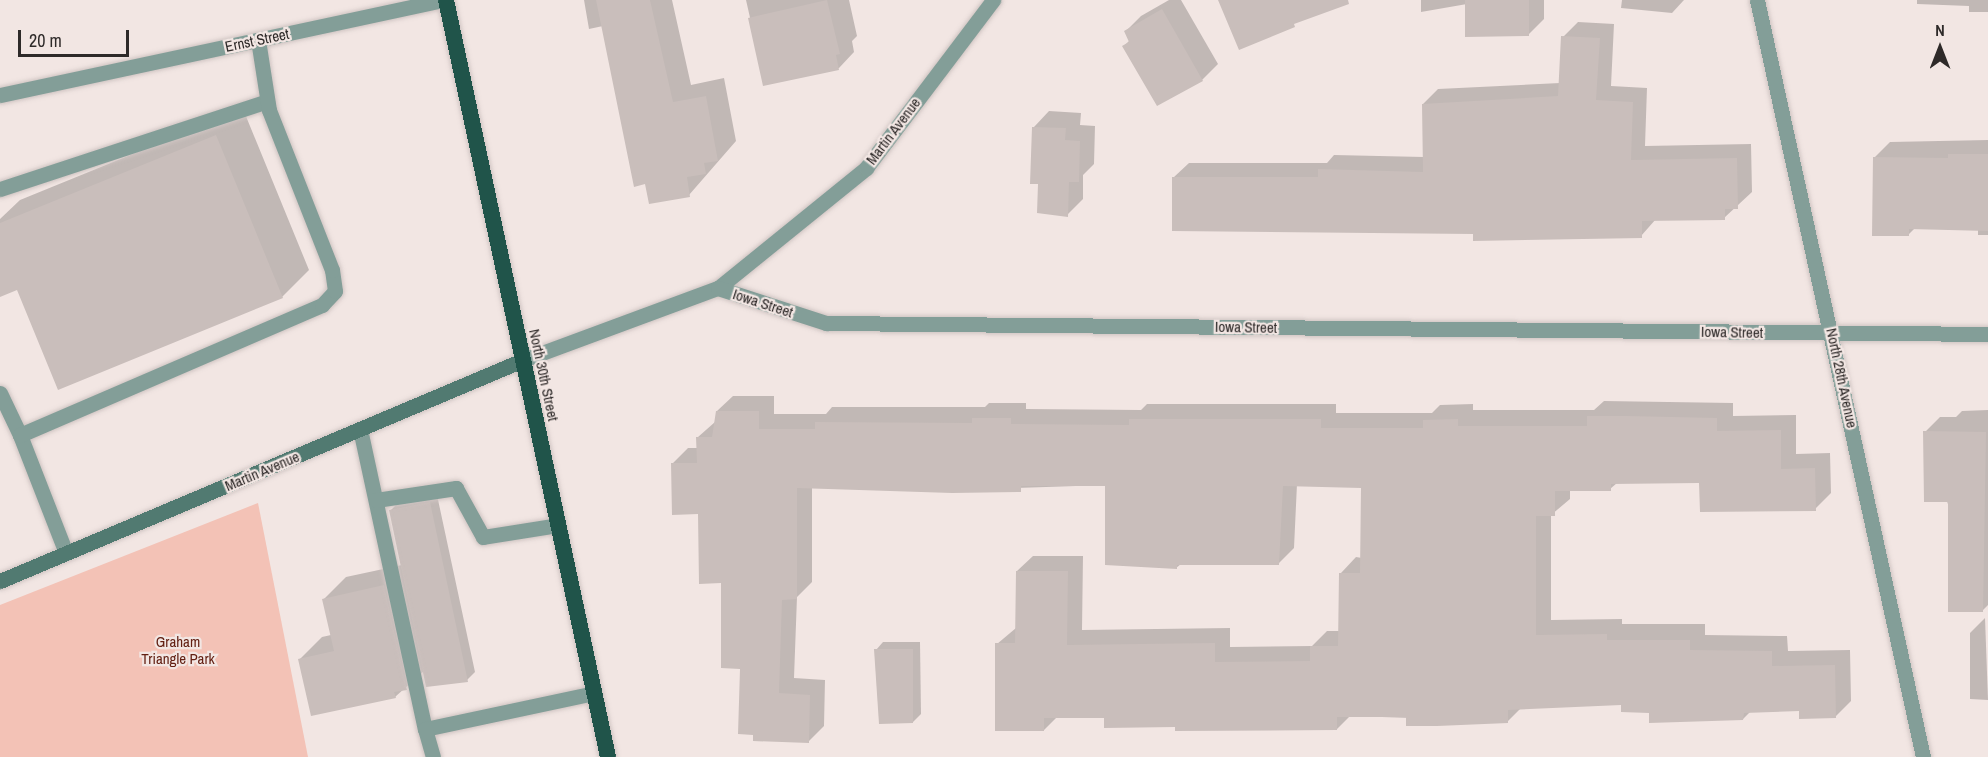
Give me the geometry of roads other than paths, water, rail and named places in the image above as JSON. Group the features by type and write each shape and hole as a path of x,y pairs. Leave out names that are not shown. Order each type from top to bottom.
{"highway":[{"name":"North 30th Street","path":"445,0 608,757"}],"main road":[{"name":"Martin Avenue","path":"0,580 523,360"}],"street":[{"name":"Ernst Street","path":"0,95 445,0"},
{"name":"Martin Avenue","path":"718,288 866,168 993,0"},
{"name":"North 28th Avenue","path":"1757,0 1832,333 1923,757"},
{"path":"20,435 322,305 335,291 332,270 267,100 258,40"},
{"path":"0,189 267,100"},
{"name":"Iowa Street","path":"523,360 718,288 826,323 1988,334"},
{"path":"0,393 20,435 66,553"},
{"path":"360,429 433,757"},
{"path":"376,500 456,488 483,537 558,525"},
{"path":"425,729 594,693"}],"park label":[{"name":"Graham Triangle Park","path":"178,650"}]}
